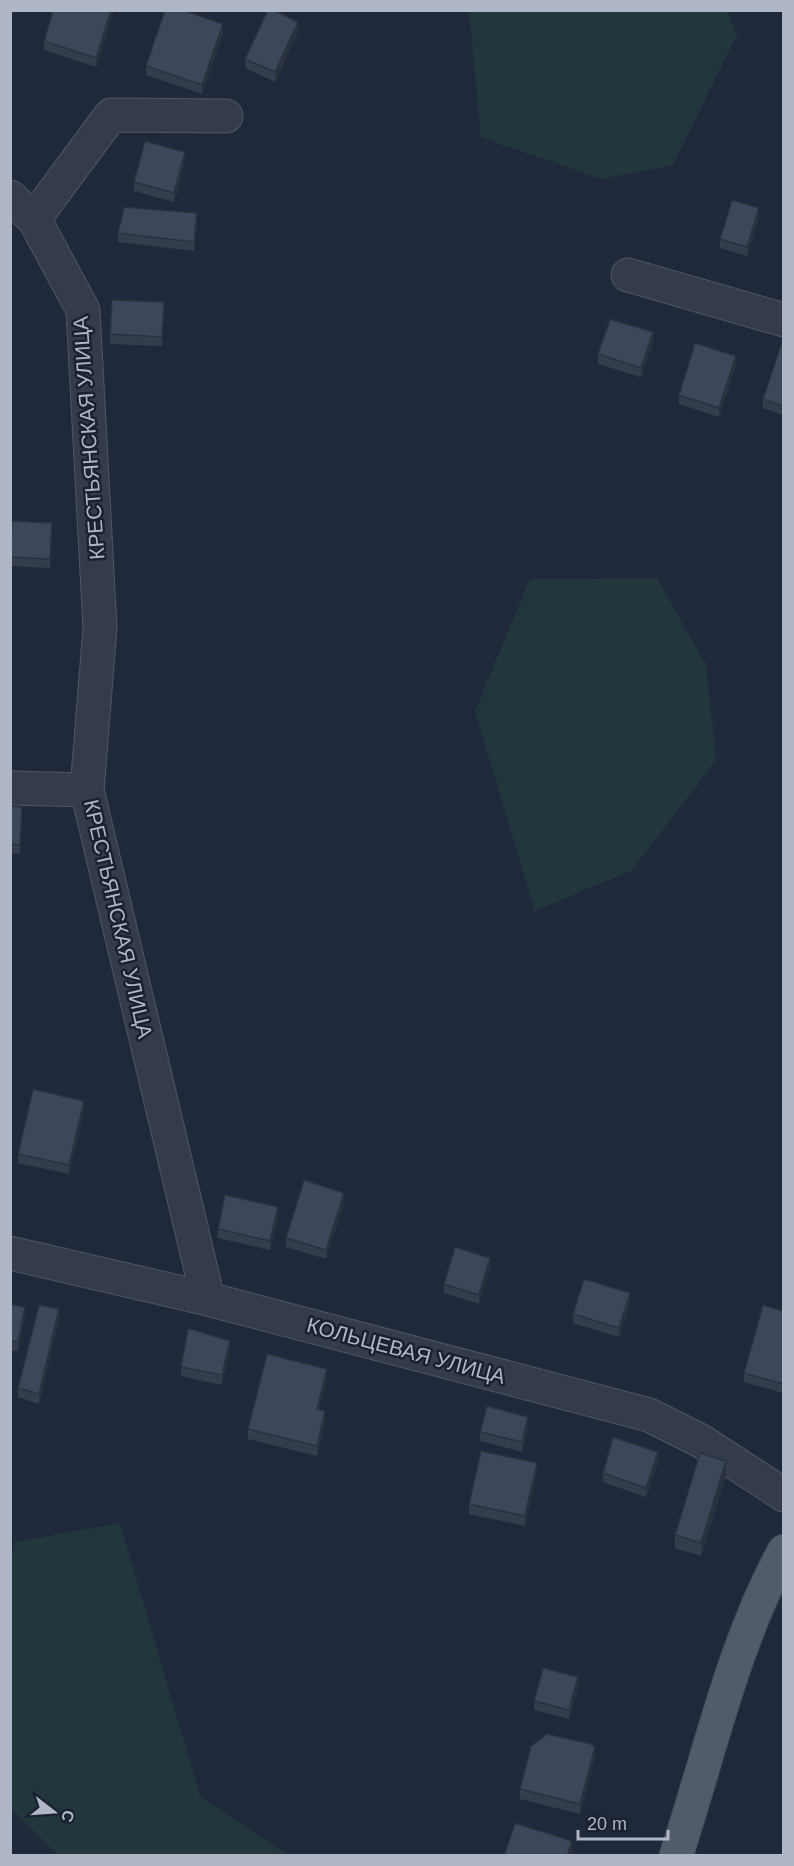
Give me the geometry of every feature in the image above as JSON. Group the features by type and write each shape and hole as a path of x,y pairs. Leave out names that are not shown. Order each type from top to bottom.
{"main road":[{"path":"676,1856 741,1645 764,1589 783,1551"}],"street":[{"path":"34,219 111,115 226,116"},
{"name":"КРЕСТЬЯНСКАЯ УЛИЦА","path":"10,197 34,219 83,310 100,628 87,789 208,1299"},
{"path":"628,275 783,320"},
{"path":"10,788 87,789"},
{"name":"КОЛЬЦЕВАЯ УЛИЦА","path":"10,1253 208,1299 650,1415 701,1441 783,1494"}],"green space":[{"path":"469,11 727,11 737,35 673,165 601,179 481,137"},
{"path":"657,578 706,665 716,760 632,870 535,911 475,711 530,579"},
{"path":"120,1523 200,1796 288,1855 58,1855 11,1809 10,1561 15,1542"}],"building":[{"path":"53,10 111,10 96,58 44,41"},
{"path":"165,10 182,10 223,24 202,85 146,66"},
{"path":"268,10 273,10 298,22 275,72 245,59"},
{"path":"145,141 185,152 174,193 134,182"},
{"path":"732,200 759,208 747,247 720,239"},
{"path":"124,207 197,213 194,242 118,233"},
{"path":"112,300 164,302 162,337 110,334"},
{"path":"610,319 653,332 641,368 598,354"},
{"path":"783,342 783,406 763,399"},
{"path":"695,343 736,356 719,408 679,395"},
{"path":"12,521 52,523 50,559 10,557"},
{"path":"11,654 11,715 10,715"},
{"path":"10,806 22,807 20,845 10,844"},
{"path":"33,1089 84,1101 69,1165 18,1154"},
{"path":"304,1180 344,1193 326,1250 286,1238"},
{"path":"225,1195 278,1207 270,1241 218,1229"},
{"path":"455,1247 490,1258 479,1295 444,1284"},
{"path":"584,1279 630,1293 619,1328 573,1314"},
{"path":"10,1304 25,1307 18,1342 10,1340"},
{"path":"39,1305 59,1309 39,1394 18,1388"},
{"path":"763,1305 783,1311 783,1384 744,1373"},
{"path":"188,1328 230,1341 222,1375 181,1367"},
{"path":"267,1354 327,1369 317,1409 325,1411 317,1446 248,1429"},
{"path":"487,1406 528,1417 522,1442 480,1432"},
{"path":"613,1437 658,1452 646,1488 603,1473"},
{"path":"481,1451 537,1463 525,1516 469,1504"},
{"path":"700,1453 726,1461 701,1543 675,1535"},
{"path":"543,1668 578,1677 569,1710 534,1701"},
{"path":"547,1734 591,1744 595,1747 580,1804 520,1789 531,1746"},
{"path":"515,1823 572,1841 567,1856 504,1856"}]}
